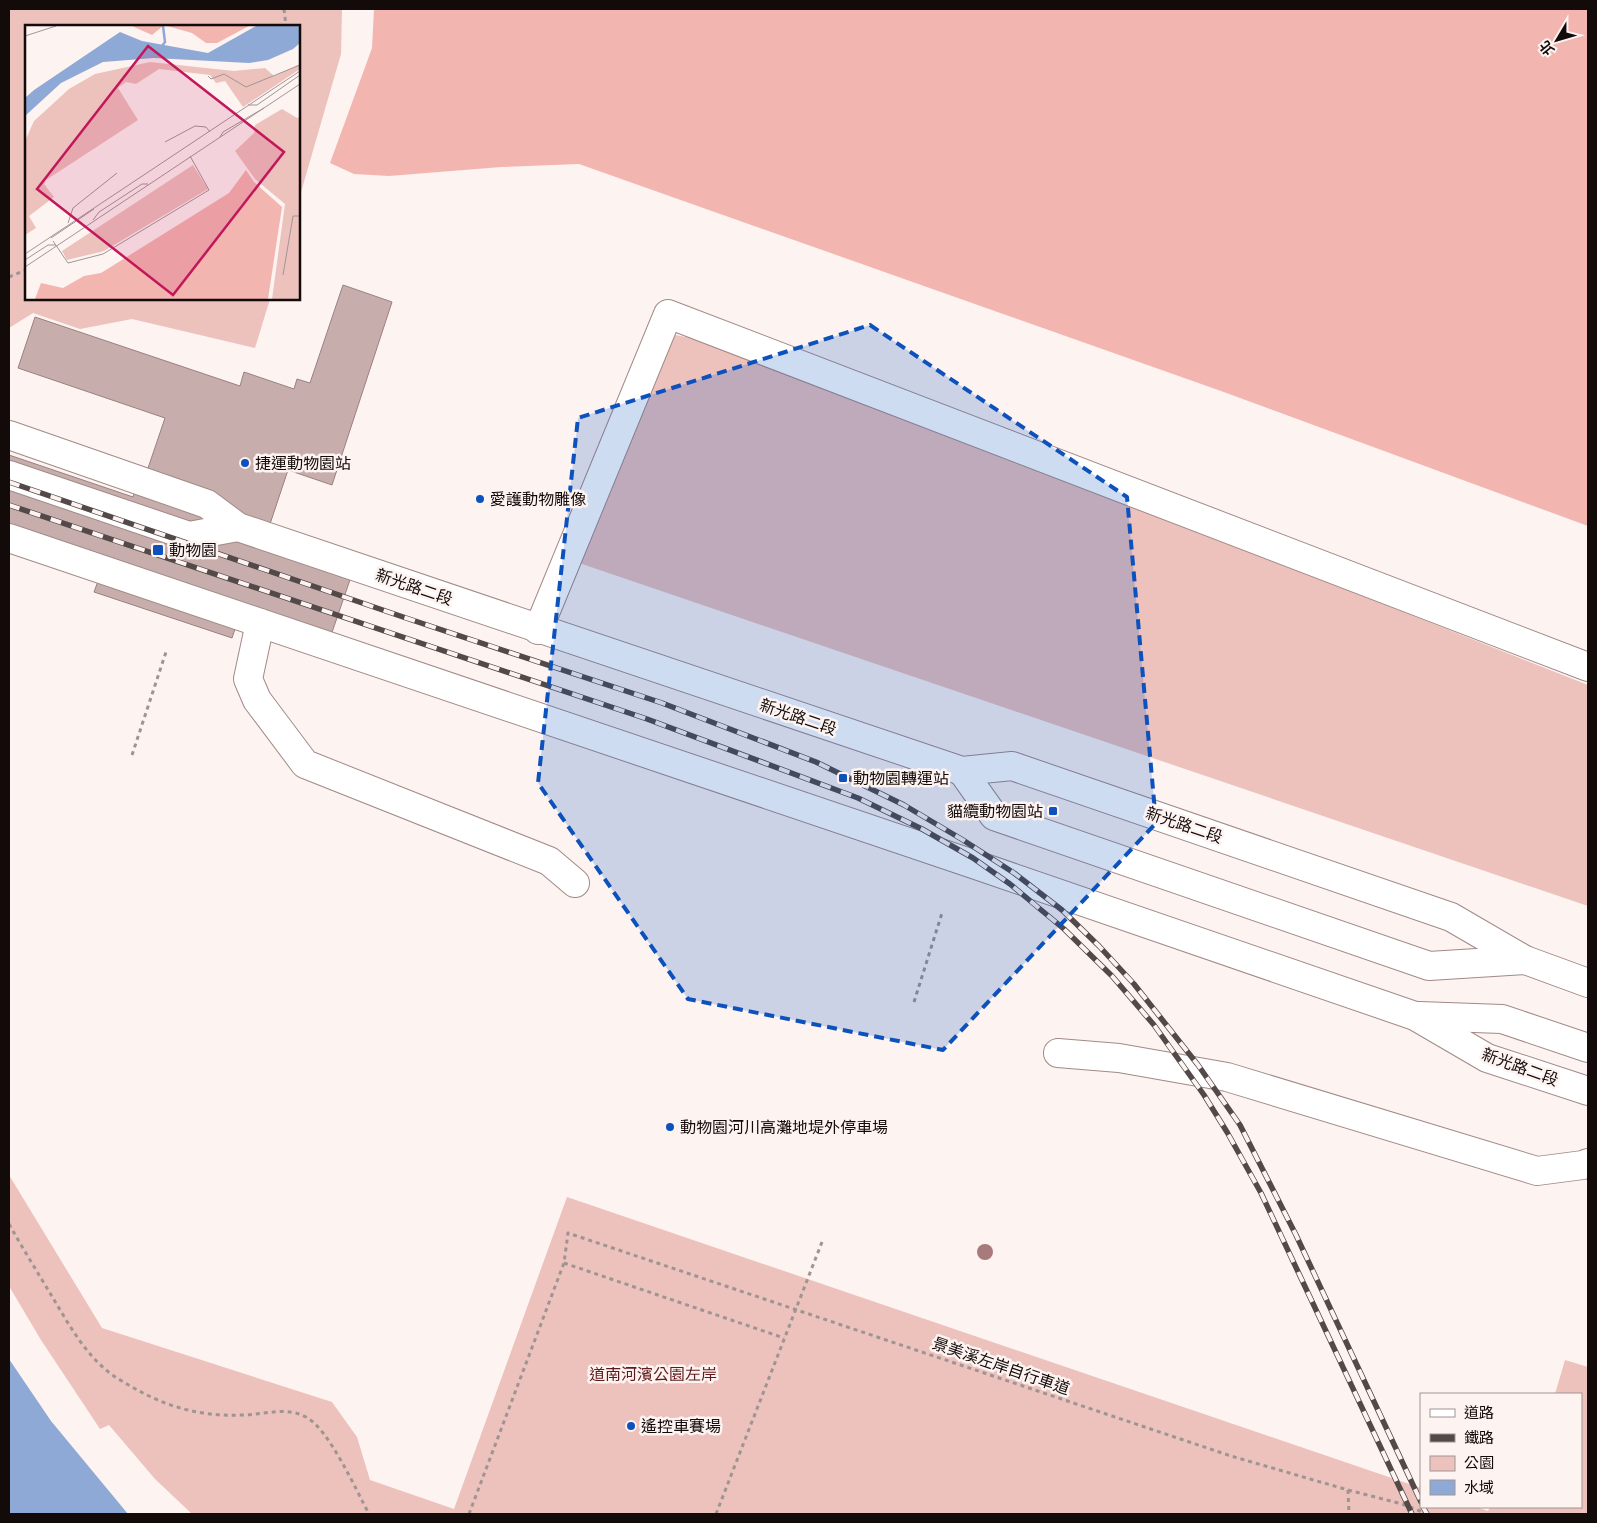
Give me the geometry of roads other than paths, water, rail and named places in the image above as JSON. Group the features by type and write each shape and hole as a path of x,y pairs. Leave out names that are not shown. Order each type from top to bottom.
{"street":[{"path":"538,630 668,314 1588,667"},
{"name":"新光路二段","path":"9,435 207,504 238,527 538,630 962,771 1012,766 1451,918 1525,960 1588,983"},
{"path":"9,475 189,536 238,527"},
{"name":"新光路二段","path":"9,538 976,865 1414,1016 1487,1058 1588,1092"},
{"path":"260,623 248,679 257,700 305,764 549,861 575,883"},
{"path":"962,771 994,816 1429,966 1525,960"},
{"path":"1414,1016 1502,1019 1588,1048"},
{"path":"1058,1053 1119,1058 1227,1077 1537,1171 1588,1163"}],"water":[{"path":"9,1359 51,1421 128,1514 9,1514"}],"railway":[{"path":"9,482 406,618 662,703 816,762 904,805 1014,873 1062,910 1134,984 1198,1065 1240,1125 1296,1235 1420,1500"},
{"path":"9,505 647,719 858,798 922,829 973,858 1010,884 1064,929 1112,976 1154,1025 1204,1095 1261,1193 1412,1514"},
{"path":"1424,1508 1427,1514"}],"place":[{"name":"捷運動物園站","path":"245,463"},
{"name":"愛護動物雕像","path":"480,499"},
{"name":"動物園","path":"158,550"},
{"name":"動物園轉運站","path":"843,778"},
{"name":"貓纜動物園站","path":"1053,811"},
{"name":"動物園河川高灘地堤外停車場","path":"670,1127"},
{"name":"遙控車賽場","path":"631,1426"}],"park label":[{"name":"道南河濱公園左岸","path":"653,1374"}]}
